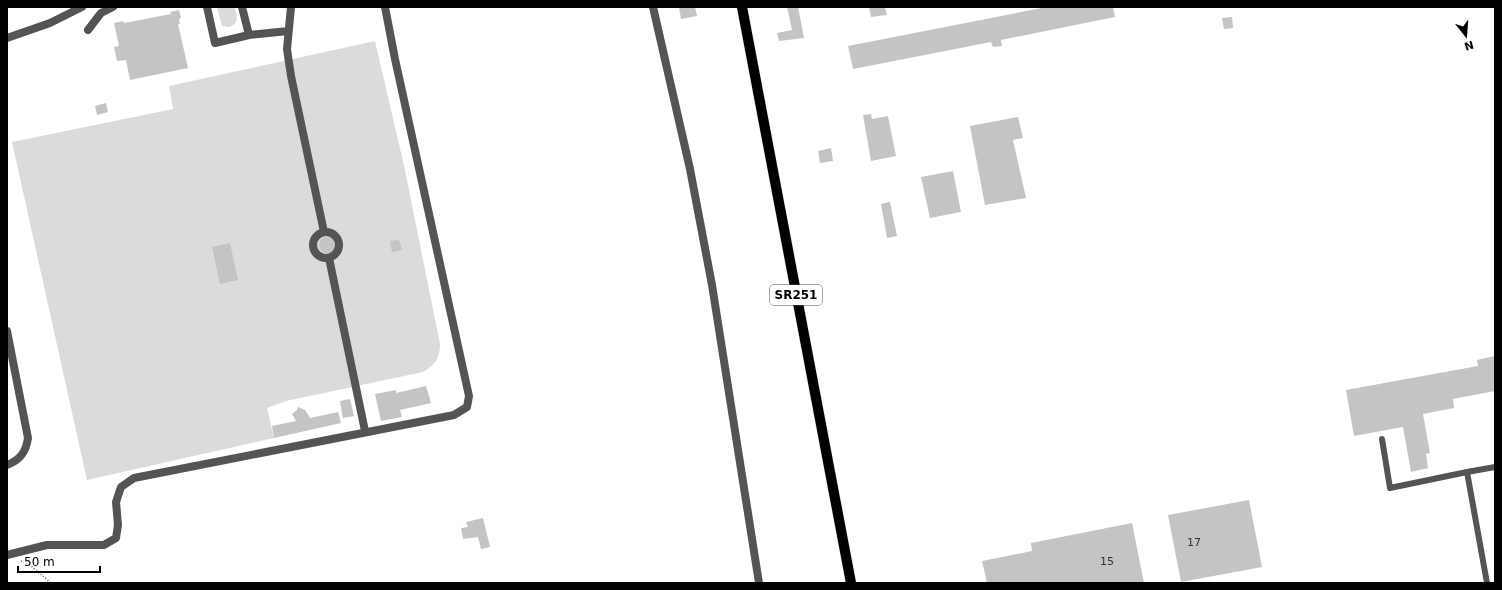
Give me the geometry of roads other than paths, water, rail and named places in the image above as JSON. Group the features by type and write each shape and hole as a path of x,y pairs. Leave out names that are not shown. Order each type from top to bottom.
{"main road":[{"name":"SR251","path":"742,7 851,583"}],"street":[{"path":"7,38 50,23 82,7"},
{"path":"88,30 101,13 113,7"},
{"path":"207,7 215,43 249,36 288,31"},
{"path":"242,7 249,36"},
{"path":"291,7 287,49 291,76 324,232"},
{"path":"7,555 47,545 104,545 116,538 118,525 116,502 121,486 134,478 365,431 454,415 467,407 469,396 395,59 385,7"},
{"path":"653,7 690,169 710,277 759,583"},
{"path":"324,232 332,233 339,243 336,254 329,258 320,257 316,254 313,246 316,237 324,232"},
{"path":"329,258 365,431"},
{"path":"7,332 28,438 27,450 16,461 7,465"}],"lane":[{"path":"1382,439 1390,488 1495,467"},
{"path":"1467,472 1487,583"}]}
